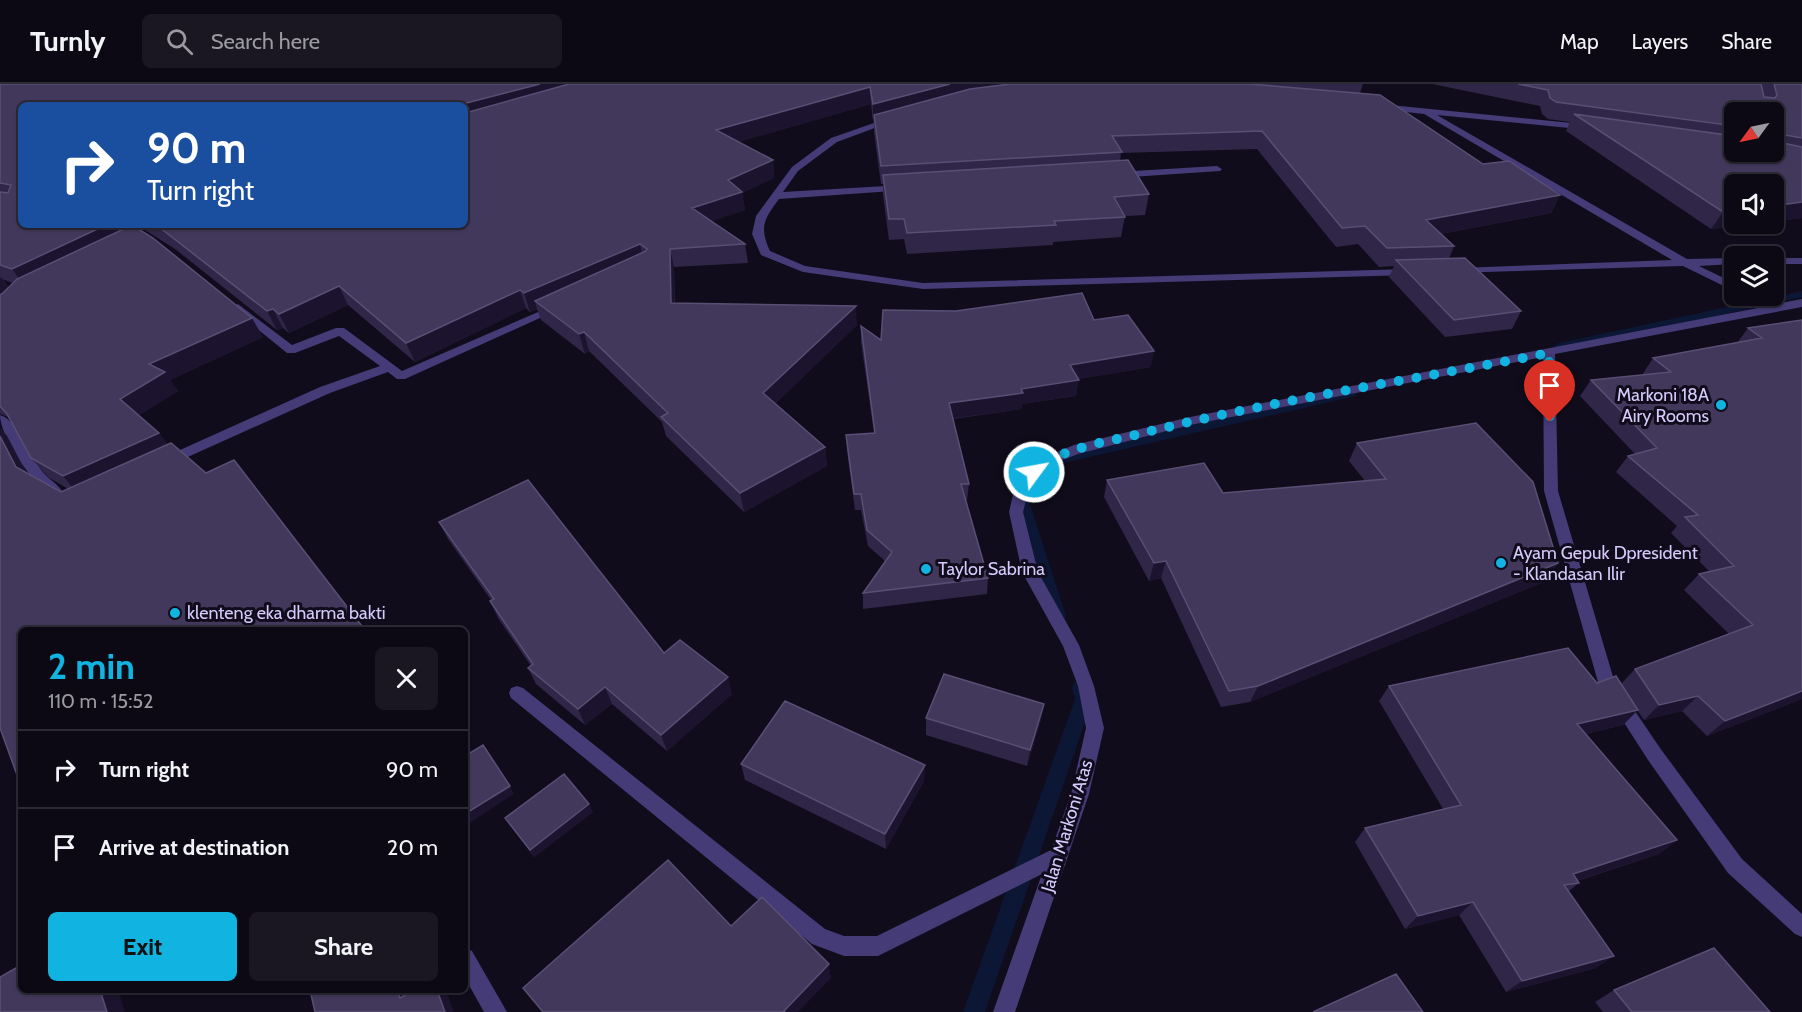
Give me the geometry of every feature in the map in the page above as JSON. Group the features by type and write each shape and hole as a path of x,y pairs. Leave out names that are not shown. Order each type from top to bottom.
{"street":[{"path":"1365,105 1595,128"},
{"path":"1423,111 1682,261 1724,283"},
{"path":"900,118 834,140 795,169 761,216 757,234 765,253 803,269 923,286 1420,272"},
{"path":"1110,176 1217,169"},
{"path":"775,196 918,188"},
{"path":"1444,271 1724,261"},
{"path":"1784,261 1802,261"},
{"path":"225,298 291,350 340,331 398,375 405,375 565,304"},
{"name":"Jalan Markoni Atas","path":"1004,1012 1080,794 1095,728 1086,686 1071,645 1029,572 1016,512 1023,482 1045,462 1074,450 1190,422 1802,303"},
{"path":"1770,306 1774,308"},
{"path":"1549,353 1551,491 1606,682 1654,754 1735,866 1802,927"},
{"path":"150,469 325,390 387,368"},
{"path":"0,419 15,433 40,482 69,499"},
{"path":"516,693 819,937 844,946 878,946 1059,856"},
{"path":"468,963 496,1012"}],"building":[{"path":"0,84 540,84 468,103 18,102 18,228 100,228 12,269 0,265 0,192 8,193 11,185 0,183"},
{"path":"569,84 950,84 873,104 870,87 716,130 773,160 728,180 742,192 692,208 745,244 670,249 671,303 856,306 763,393 825,447 740,493 661,417 668,413 584,332 579,334 535,301 646,251 647,249 640,244 524,293 520,290 406,343 339,286 279,314 273,309 267,311 160,228 468,228 468,112"},
{"path":"1010,84 1250,84 1380,95 1483,164 1509,161 1560,195 1426,220 1454,246 1387,248 1365,226 1342,228 1262,131 1112,136 1122,152 881,166 874,115 970,89"},
{"path":"1518,84 1761,84 1764,97 1775,98 1777,95 1774,84 1802,84 1802,138 1784,135 1784,102 1724,102 1724,125 1556,102 1550,98 1548,90"},
{"path":"1574,114 1724,135 1724,162 1784,162 1784,143 1802,147 1802,202 1784,204 1784,174 1724,174 1723,212"},
{"path":"1128,160 1149,194 1114,197 1125,217 1054,221 1056,225 907,233 904,219 889,219 883,175"},
{"path":"126,228 137,228 153,238 252,318 149,364 165,372 120,399 159,433 63,476 31,458 7,414 0,406 0,295 17,279"},
{"path":"1465,258 1521,311 1454,320 1396,260"},
{"path":"1082,293 1094,320 1128,315 1154,351 1070,365 1079,380 1021,389 1023,393 949,403 969,484 961,484 988,578 863,593 892,552 867,530 861,494 854,494 846,435 875,433 861,326 881,340 883,310 956,311"},
{"path":"1802,320 1802,691 1725,721 1698,696 1659,705 1635,669 1753,625 1699,574 1734,566 1685,517 1698,515 1628,456 1657,448 1591,380 1671,372 1653,358 1762,338 1748,328"},
{"path":"1476,423 1533,482 1558,563 1258,686 1229,691 1166,561 1154,563 1107,480 1204,463 1223,493 1386,479 1357,443"},
{"name":"klenteng eka dharma bakti","path":"0,436 16,467 61,492 171,443 206,473 234,460 363,627 18,627 18,778 0,728"},
{"path":"528,480 664,653 680,640 728,677 661,735 605,687 578,709 528,668 533,664 490,601 494,599 439,522"},
{"path":"1568,648 1597,683 1616,676 1638,710 1577,724 1677,840 1573,874 1579,883 1564,885 1614,956 1522,981 1473,902 1418,916 1365,828 1461,805 1389,686"},
{"path":"944,674 1044,704 1030,750 926,718"},
{"path":"785,701 925,765 885,834 741,764"},
{"path":"483,745 510,786 468,812 468,754"},
{"path":"564,774 589,804 530,850 505,818"},
{"path":"668,860 731,926 762,897 829,964 785,1012 543,1012 523,988"},
{"path":"1714,948 1770,1012 1632,1012 1614,990"},
{"path":"18,967 18,993 101,993 107,1012 0,1012 0,977"},
{"path":"1396,974 1423,1012 1313,1012"},
{"path":"311,993 398,993 400,998 409,993 438,993 445,1012 315,1012"}],"waterway":[{"path":"1559,347 1802,294"},
{"path":"1055,460 1351,393"},
{"path":"1021,490 1020,495 1058,616"},
{"path":"974,1012 1084,699 1080,688"}],"place":[{"name":"Markoni 18A Airy Rooms","path":"1721,405"},
{"name":"Ayam Gepuk Dpresident - Klandasan Ilir","path":"1501,563"},
{"name":"Taylor Sabrina","path":"926,569"},
{"name":"klenteng eka dharma bakti","path":"175,613"}],"route":[{"path":"1034,472 1045,462 1074,450 1190,422 1549,353 1550,422"}]}
